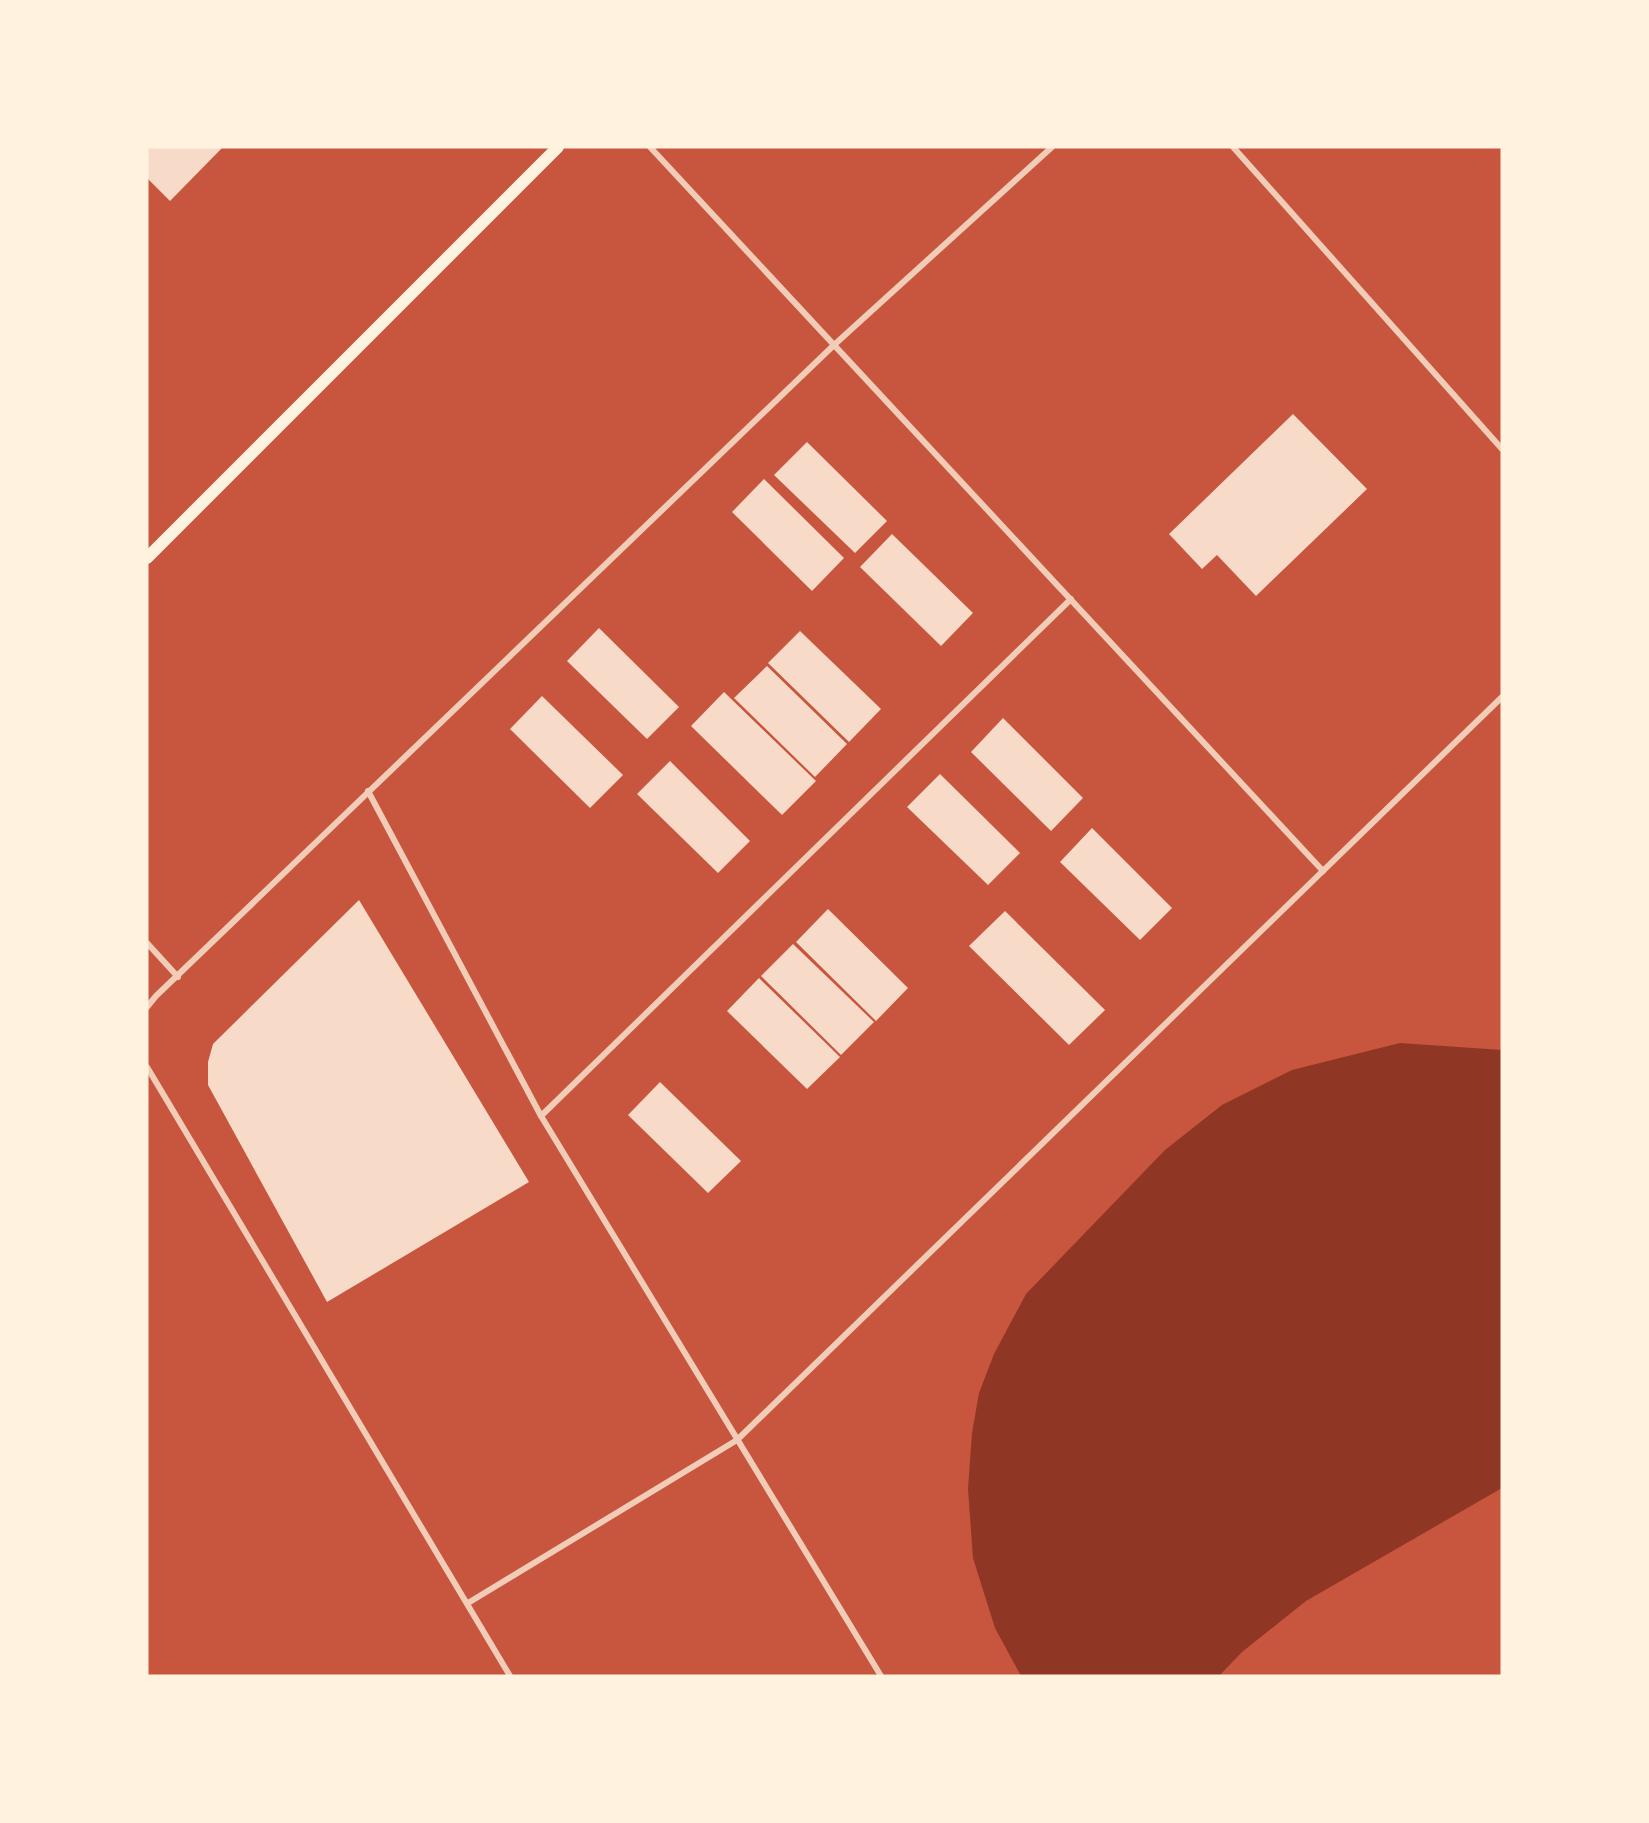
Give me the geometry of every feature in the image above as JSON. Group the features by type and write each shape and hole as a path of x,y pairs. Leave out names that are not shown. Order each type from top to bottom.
{"main road":[{"path":"147,558 558,147"}],"street":[{"path":"650,147 1323,871"},
{"path":"147,1007 834,345 1052,147"},
{"path":"1233,147 1502,449"},
{"path":"541,1116 1071,599"},
{"path":"468,1603 737,1440 1502,697"},
{"path":"368,792 541,1116 881,1676"},
{"path":"147,943 178,977"},
{"path":"147,1067 510,1676"}],"shaded area":[{"path":"1400,1043 1502,1050 1502,1488 1306,1601 1242,1652 1219,1676 1021,1676 995,1628 973,1558 968,1489 972,1433 979,1393 994,1354 1026,1294 1165,1150 1222,1105 1292,1070"}],"building":[{"path":"147,147 223,147 170,201 147,178"},
{"path":"1293,414 1367,489 1256,596 1217,555 1202,569 1169,534"},
{"path":"807,442 887,521 855,553 774,475"},
{"path":"764,479 844,558 812,591 732,512"},
{"path":"892,534 973,613 941,646 860,567"},
{"path":"599,628 679,707 647,739 567,661"},
{"path":"800,631 881,709 849,742 768,663"},
{"path":"767,666 847,744 815,777 734,698"},
{"path":"724,692 816,781 782,815 691,726"},
{"path":"542,696 623,775 590,808 510,729"},
{"path":"1003,718 1083,798 1051,831 971,752"},
{"path":"670,761 750,841 718,873 637,794"},
{"path":"940,774 1020,853 988,885 907,807"},
{"path":"1092,828 1172,908 1140,940 1060,862"},
{"path":"359,900 529,1182 327,1302 208,1085 208,1062 213,1044"},
{"path":"828,909 908,988 876,1021 796,942"},
{"path":"1005,911 1105,1010 1069,1045 969,946"},
{"path":"793,944 874,1022 841,1055 761,976"},
{"path":"759,978 840,1057 807,1089 727,1011"},
{"path":"660,1082 741,1161 708,1193 628,1115"}]}
